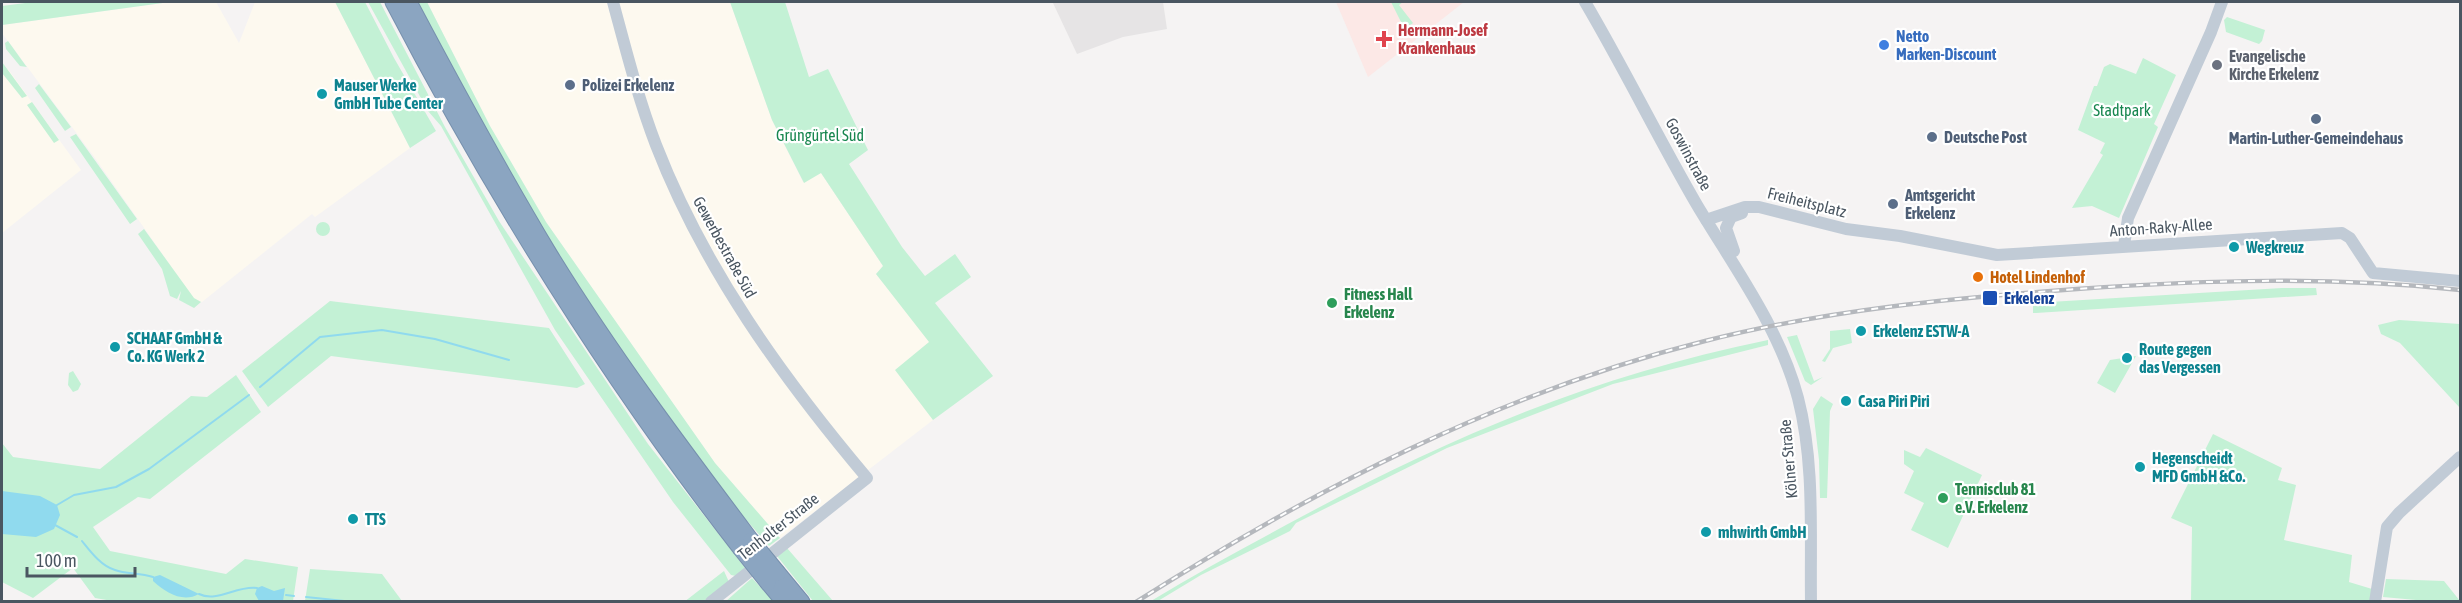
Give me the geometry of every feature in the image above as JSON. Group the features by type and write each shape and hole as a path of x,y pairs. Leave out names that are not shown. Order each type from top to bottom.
{"highway":[{"path":"393,2 437,86 537,259 646,422 773,578 802,602"},
{"path":"409,2 499,167 559,268 746,544"},
{"path":"773,578 784,602"}],"street":[{"name":"Gewerbestraße Süd","path":"613,2 656,145 679,198 713,264 793,388 867,478"},
{"name":"Goswinstraße","path":"1585,2 1706,220 1767,321"},
{"path":"2124,246 2128,218 2211,32 2222,2"},
{"name":"Freiheitsplatz","path":"1706,220 1745,207 1777,210 1810,221 1865,233 1900,236 1987,254"},
{"path":"1745,207 1743,213 1731,217 1726,228 1728,240 1751,283 1749,290"},
{"name":"Anton-Raky-Allee","path":"1987,254 2337,232 2350,238 2373,273 2460,281"},
{"name":"Kölner Straße","path":"1767,321 1793,381 1803,424 1808,465 1811,602"},
{"path":"2375,602 2385,534 2394,518 2460,457"},
{"name":"Tenholter Straße","path":"711,602 867,478"}],"shaded area":[{"path":"170,2 216,2 239,43 255,2 335,2 410,148 315,217 312,214 202,302 194,299 95,158 2,33 2,25"},
{"path":"427,2 730,2 772,120 803,182 821,173 883,266 876,274 930,342 896,370 933,420 780,538 715,463 546,222 490,126"},
{"path":"1163,2 1167,29 1123,37 1077,54 1053,3"},
{"name":"Hermann-Josef Krankenhaus","path":"1336,2 1464,2 1368,77"},
{"path":"8,69 81,170 2,233 2,71"}],"green space":[{"path":"33,2 170,2 2,25 2,6"},
{"path":"335,2 365,2 436,131 410,148"},
{"path":"368,2 380,2 445,127 499,221 648,444 746,569 736,576 731,575 673,502 555,330 441,126 428,111"},
{"path":"416,2 427,2 490,126 546,222 715,463 780,538 769,546 722,492 610,334 515,187"},
{"name":"Grüngürtel Süd","path":"730,2 785,2 809,77 828,69 868,150 849,164 902,247 925,276 955,254 971,277 935,303 993,376 933,420 895,370 929,342 876,274 883,266 821,173 804,183 772,120"},
{"path":"1391,2 1403,2 1399,5 1413,23 1405,30"},
{"path":"2227,17 2265,30 2262,41 2259,44 2226,32 2224,20"},
{"path":"8,41 27,67 20,66 6,49 5,43"},
{"name":"Stadtpark","path":"2143,58 2176,75 2154,124 2158,127 2119,218 2092,206 2072,208 2103,155 2100,153 2105,143 2078,130 2094,86 2097,86 2104,67 2110,64 2136,74"},
{"path":"2,62 27,96 22,98 2,73"},
{"path":"39,84 71,127 65,131 35,88"},
{"path":"32,102 59,140 54,143 27,105"},
{"path":"76,134 137,219 130,224 70,137"},
{"path":"323,222 328,224 330,229 328,234 323,236 318,234 316,229 318,224"},
{"path":"144,229 194,298 201,302 194,308 179,300 181,291 177,299 170,296 162,269 138,234"},
{"path":"2316,288 2317,295 2033,313 2033,303"},
{"path":"330,301 549,328 585,384 577,388 331,356 268,407 242,371"},
{"path":"2399,320 2460,324 2460,408 2400,343 2381,334 2378,325"},
{"path":"1850,329 1852,343 1833,348 1825,362 1822,361 1830,349 1830,331"},
{"path":"1797,335 1814,381 1823,377 1811,385 1805,381 1787,337"},
{"path":"1768,340 1768,345 1613,384 1447,448 1296,523 1290,531 1201,575 1158,601 1151,601 1358,487 1471,434 1585,390 1644,371"},
{"path":"2136,356 2115,393 2097,383 2110,360"},
{"path":"73,371 81,384 78,390 73,392 68,385 69,373"},
{"path":"236,375 261,412 150,499 138,497 93,527 110,551 226,574 245,559 298,567 293,601 118,602 95,598 73,568 33,598 2,582 2,443 13,457 100,469 191,396 207,397"},
{"path":"1821,396 1833,404 1830,411 1827,498 1820,498 1819,460 1813,409"},
{"path":"2213,434 2282,468 2278,480 2296,485 2284,540 2352,555 2349,582 2372,589 2371,601 2191,601 2192,527 2171,518"},
{"name":"Tennisclub 81 e.V. Erkelenz","path":"1926,448 1982,475 1948,548 1911,530 1924,503 1904,493 1914,471 1904,464 1904,450 1920,457"},
{"path":"787,548 833,601 813,601 777,556"},
{"path":"310,569 382,574 402,601 305,601"},
{"path":"724,571 729,582 704,601 684,602"},
{"path":"752,578 774,602 725,602"},
{"path":"2386,579 2444,581 2460,601 2383,597"}],"water":[{"path":"2,491 40,496 57,505 60,515 54,529 36,537 2,534"},
{"path":"160,575 199,594 193,597 181,597 169,593 153,581 153,577"},
{"path":"262,586 274,591 285,588 283,601 259,601 255,594 257,588"}],"waterway":[{"path":"260,387 320,337 382,330 435,339 509,360"},
{"path":"57,505 74,495 116,487 149,469 249,395"},
{"path":"55,525 77,537"},
{"path":"82,541 96,558 110,568 153,577"},
{"path":"199,594 213,596 257,588"},
{"path":"286,595 294,596"},
{"path":"306,597 354,602"}],"railway":[{"path":"1136,602 1271,521 1410,449 1482,416 1629,362 1751,330 1890,307 2077,289 2173,283 2317,281 2460,290"}],"place":[{"name":"Hermann-Josef Krankenhaus","path":"1384,39"},
{"name":"Netto Marken-Discount","path":"1884,45"},
{"name":"Evangelische Kirche Erkelenz","path":"2217,65"},
{"name":"Polizei Erkelenz","path":"570,85"},
{"name":"Mauser Werke GmbH Tube Center","path":"322,94"},
{"name":"Martin-Luther-Gemeindehaus","path":"2316,119"},
{"name":"Deutsche Post","path":"1932,137"},
{"name":"Amtsgericht Erkelenz","path":"1893,204"},
{"name":"Wegkreuz","path":"2234,247"},
{"name":"Hotel Lindenhof","path":"1978,277"},
{"name":"Erkelenz","path":"1990,298"},
{"name":"Fitness Hall Erkelenz","path":"1332,303"},
{"name":"Erkelenz ESTW-A","path":"1861,331"},
{"name":"SCHAAF GmbH & Co. KG Werk 2","path":"115,347"},
{"name":"Route gegen das Vergessen","path":"2127,358"},
{"name":"Casa Piri Piri","path":"1846,401"},
{"name":"Hegenscheidt MFD GmbH &Co.","path":"2140,467"},
{"name":"Tennisclub 81 e.V. Erkelenz","path":"1943,498"},
{"name":"TTS","path":"353,519"},
{"name":"mhwirth GmbH","path":"1706,532"}]}
